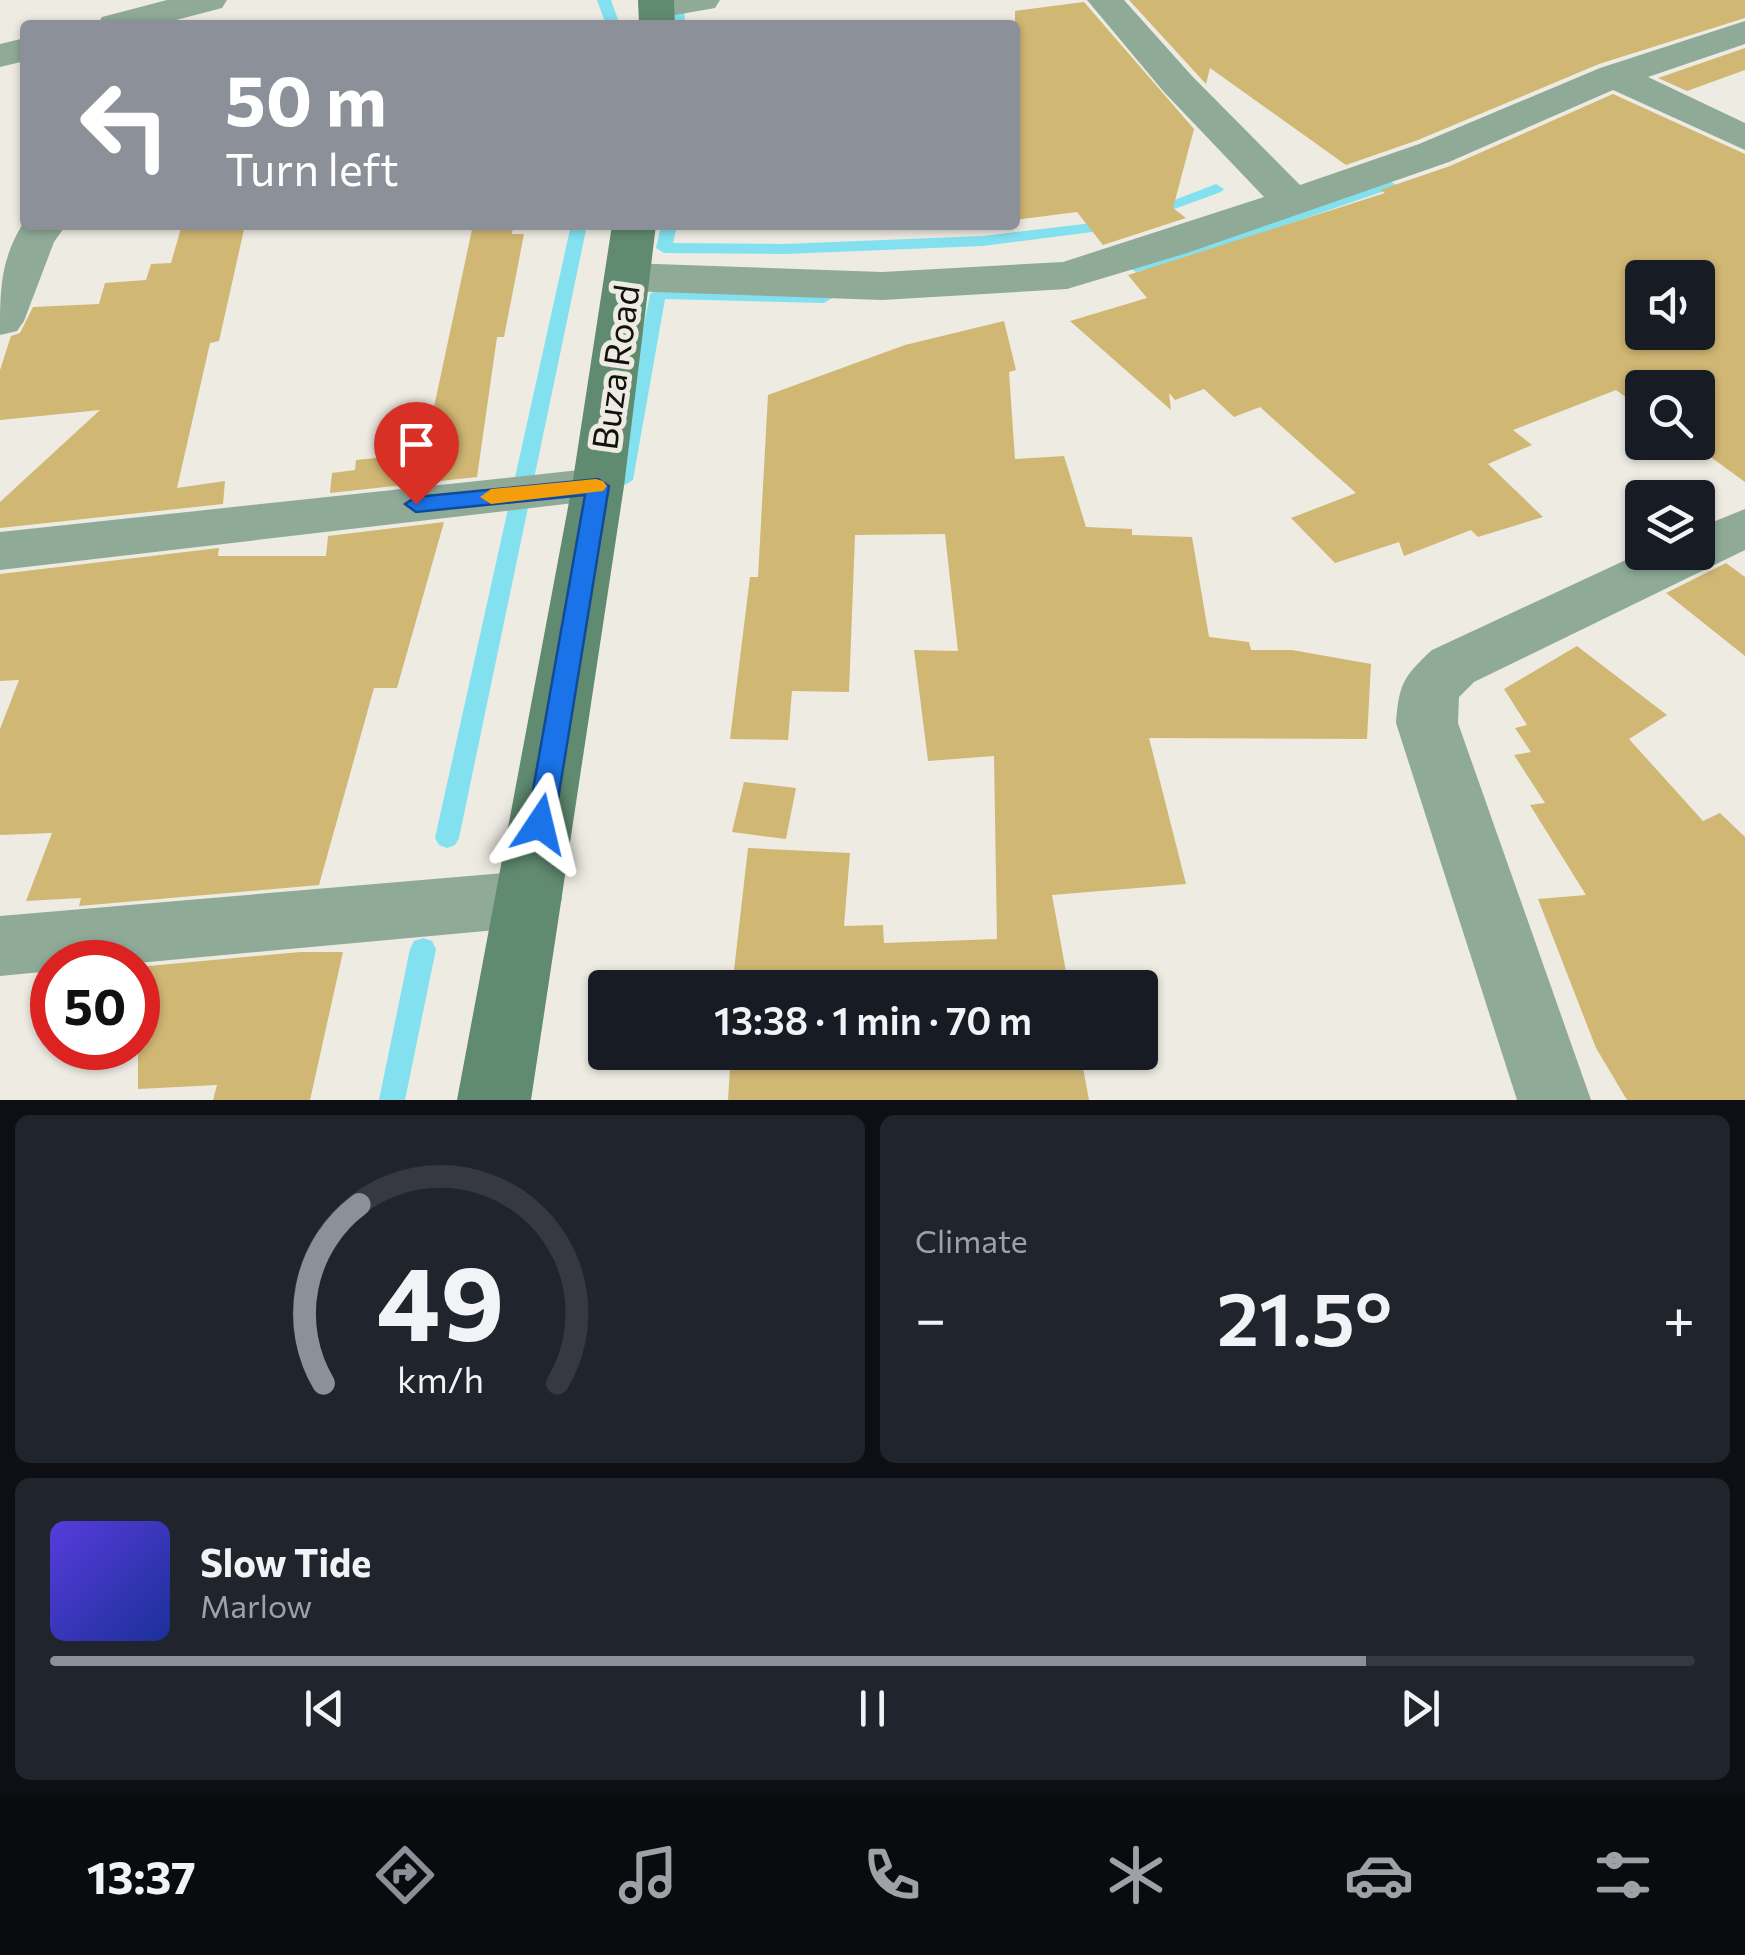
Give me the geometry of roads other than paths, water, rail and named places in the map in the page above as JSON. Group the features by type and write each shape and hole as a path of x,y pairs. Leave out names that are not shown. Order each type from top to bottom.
{"main road":[{"name":"Buza Road","path":"494,1100 598,486 631,251"}],"street":[{"path":"135,20 209,0"},
{"path":"657,11 702,0"},
{"path":"1105,0 1178,84 1292,202"},
{"path":"631,251 882,286 1066,275 1171,244 1434,153 1614,76 1745,32"},
{"path":"1614,76 1745,138"},
{"path":"0,320 40,230"},
{"path":"0,551 598,486"},
{"path":"1715,542 1745,528"},
{"path":"1554,1100 1428,723 1429,689 1452,666 1655,570"},
{"path":"0,946 528,899"}],"waterway":[{"path":"604,0 611,20"},
{"path":"677,0 678,20"},
{"path":"1136,267 1185,255 1388,185"},
{"path":"1149,213 1216,189"},
{"path":"668,230 664,248 784,249 983,241 1118,225"},
{"path":"447,838 578,230"},
{"path":"623,480 658,294 824,298"},
{"path":"392,1100 423,949"}]}
